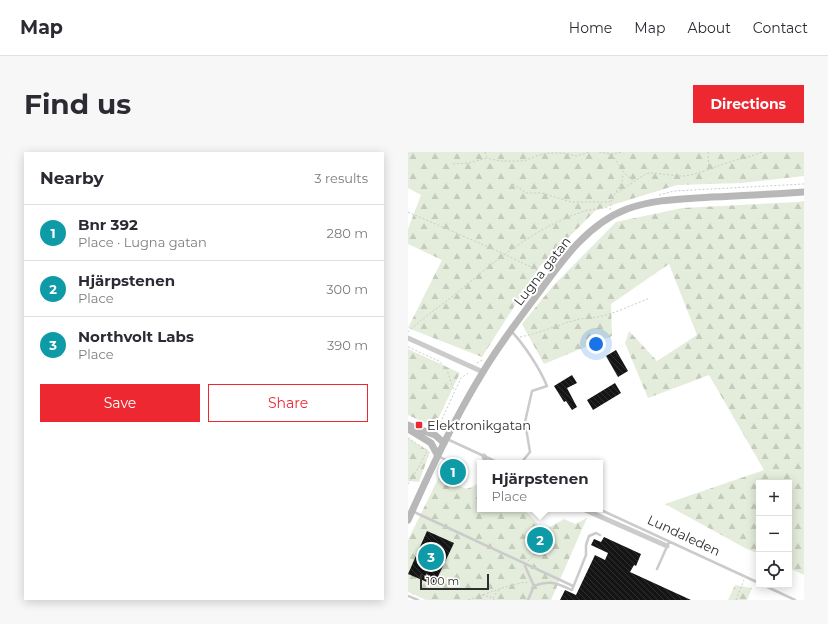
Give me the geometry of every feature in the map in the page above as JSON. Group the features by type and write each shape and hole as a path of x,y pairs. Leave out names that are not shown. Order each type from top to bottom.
{"main road":[{"name":"Lugna gatan","path":"408,520 445,441 483,372 549,279 583,238 604,221 627,209 644,204 683,199 804,192"},
{"path":"408,427 445,441"},
{"path":"408,427 431,443 438,456"}],"street":[{"path":"408,338 483,372"},
{"path":"484,456 485,460"},
{"path":"590,512 668,544"}],"lane":[{"path":"511,331 517,337 547,386 532,391 525,422 530,452 523,460"},
{"path":"445,441 493,460"},
{"path":"438,456 448,460 441,473"},
{"path":"412,511 572,586"},
{"name":"Lundaleden","path":"603,511 668,544 756,582"},
{"path":"534,586 546,582 558,584 572,590 572,586 586,555 586,545 589,536 596,533 600,535"},
{"path":"657,569 668,544"},
{"path":"525,565 534,586 528,600"},
{"path":"769,588 795,600"},
{"path":"408,596 418,600"}],"path":[{"path":"485,152 487,157 490,159 501,162 524,161 539,155 550,153 562,153 577,156 589,152"},
{"path":"600,152 612,154 622,152"},
{"path":"708,152 709,170"},
{"path":"616,192 649,174 682,176 709,170 762,152"},
{"path":"612,154 624,174 635,182"},
{"path":"453,164 468,163 487,157"},
{"path":"610,212 612,196 622,182 624,174"},
{"path":"513,184 526,193 542,193 571,202 611,202"},
{"path":"656,197 674,191 804,184"},
{"path":"408,332 504,254 516,246 543,230 568,218 587,211 610,208"},
{"path":"408,212 504,254 537,270 549,279"},
{"path":"517,337 542,332 582,318 591,318 622,310 650,298"},
{"path":"408,347 439,361 447,370 454,391"},
{"path":"436,432 461,378 470,372 477,362 487,357"},
{"path":"408,438 428,450 408,484"},
{"path":"525,565 535,554 537,545"},
{"path":"736,600 745,577"},
{"path":"468,600 482,594 525,582 534,586"},
{"path":"482,594 494,599 496,593 502,588"}],"green space":[{"path":"408,152 804,152 804,176 742,183 677,185 596,210 540,266 482,357 408,328 442,260 408,244 408,229 421,195 408,188"},
{"path":"804,201 804,575 792,569 792,480 756,480 756,553 665,504 764,470 709,375 648,398 625,343 629,331 657,361 697,335 669,264 611,304 612,336 544,364 522,324 552,287 616,222 682,208"},
{"path":"408,349 460,373 434,427 408,415"},
{"path":"408,438 430,452 419,482 408,481"},
{"path":"440,475 466,489 477,484 477,512 526,512 543,531 564,519 575,524 587,518 551,600 426,600 408,592 408,540"},
{"path":"735,585 752,588 747,600 728,600"}],"building":[{"path":"616,350 628,371 618,377 606,356"},
{"path":"572,375 577,383 567,388 577,407 572,410 566,401 564,402 554,386"},
{"path":"615,383 621,393 593,410 587,400"},
{"path":"452,466 457,468 455,471 461,474 459,478 448,473"},
{"path":"427,531 454,543 434,585 408,574"},
{"path":"604,537 641,554 636,566 634,565 630,572 691,600 560,600 565,590 576,595 595,555 605,560 608,553 591,545 594,539 601,542"}],"place":[{"name":"Elektronikgatan","path":"419,425"},
{"name":"Bnr 392","path":"453,472"},
{"name":"Hjärpstenen","path":"540,540"},
{"name":"Northvolt Labs","path":"431,557"}]}
